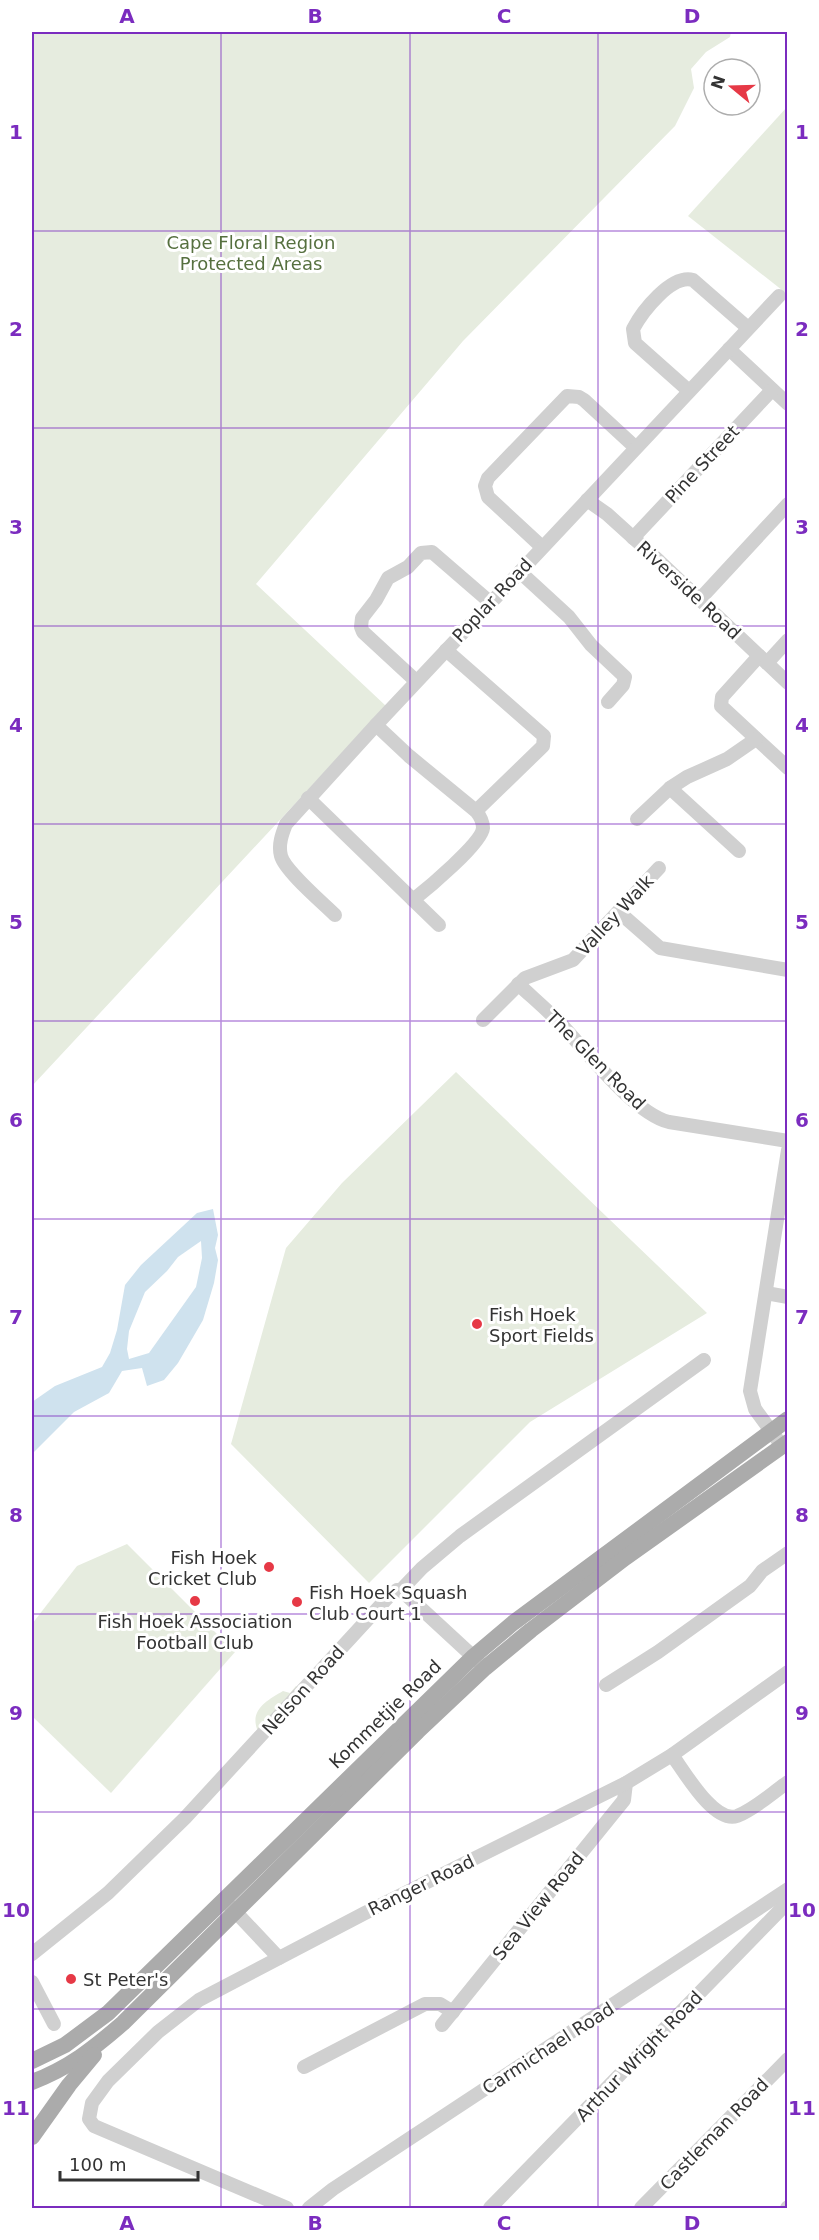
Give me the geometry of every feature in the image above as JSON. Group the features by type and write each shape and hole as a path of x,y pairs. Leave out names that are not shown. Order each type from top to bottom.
{"main road":[{"name":"Kommetjie Road","path":"32,2061 65,2045 108,2013 229,1906 479,1662 522,1616 788,1419"},
{"name":"Kommetjie Road","path":"479,1662 531,1630 615,1565 785,1444"},
{"name":"Kommetjie Road","path":"32,2082 81,2058 123,2023 229,1906"},
{"path":"32,2138 69,2085 123,2023"}],"street":[{"path":"689,391 635,343 633,329 655,299 674,282 682,279 693,280 748,328"},
{"name":"Poplar Road","path":"335,915 289,870 281,857 280,840 286,824 416,681 779,296"},
{"path":"729,349 788,404"},
{"name":"Pine Street","path":"633,538 772,390"},
{"path":"542,547 488,497 485,486 488,478 567,396 584,400 635,447"},
{"name":"Riverside Road","path":"587,500 607,514 788,683"},
{"path":"700,599 788,504"},
{"path":"416,681 363,632 362,618 376,600 388,578 408,567 421,553 432,552 491,603"},
{"path":"520,572 569,617 591,645 625,677 624,685 608,702"},
{"path":"788,640 724,694 721,701 726,711 788,768"},
{"path":"446,650 544,736 543,746 476,811"},
{"path":"376,725 476,811 482,819 483,827 477,840 413,900"},
{"path":"637,819 670,788 687,777 727,759 756,739"},
{"path":"670,788 739,851"},
{"path":"308,798 439,925"},
{"name":"Valley Walk","path":"483,1020 531,974 573,960 620,913 659,868"},
{"path":"620,913 660,948 788,970"},
{"name":"The Glen Road","path":"518,984 559,1023 594,1062 652,1116 669,1122 788,1141"},
{"path":"785,1444 770,1431 755,1409 750,1391 788,1150"},
{"path":"766,1293 788,1297"},
{"name":"Nelson Road","path":"32,1954 83,1914 141,1862 185,1818 391,1594 401,1590 422,1568 460,1536 704,1360"},
{"path":"606,1685 658,1652 750,1586 762,1571 788,1553"},
{"path":"401,1590 479,1662"},
{"name":"Ranger Road","path":"287,2208 94,2126 90,2123 89,2115 92,2103 99,2091 158,2032 199,2000 365,1913 626,1784 672,1755 788,1672"},
{"path":"672,1755 703,1797 716,1812 725,1817 736,1816 788,1782"},
{"name":"Sea View Road","path":"442,2025 624,1800 626,1784"},
{"name":"Carmichael Road","path":"309,2208 333,2189 788,1889"},
{"name":"Arthur Wright Road","path":"490,2208 788,1902"},
{"path":"229,1906 279,1958"},
{"path":"32,1982 54,2024"},
{"path":"304,2067 425,2004 440,2004 453,2012"},
{"name":"Castleman Road","path":"641,2208 788,2059"}],"green space":[{"name":"Cape Floral Region Protected Areas","path":"32,32 731,32 730,37 706,52 691,69 694,88 675,126 463,341 256,584 386,706 32,1086"},
{"path":"787,107 787,294 688,216"},
{"name":"Fish Hoek Sport Fields","path":"456,1072 707,1313 530,1422 369,1583 231,1444 286,1248 342,1183"},
{"path":"127,1544 235,1652 111,1793 32,1716 32,1624 77,1566"},
{"path":"296,1686 299,1688 259,1730 257,1729 256,1716 262,1706 283,1691 290,1693"}],"water":[{"path":"213,1209 218,1235 215,1248 218,1260 203,1320 178,1363 164,1380 147,1386 142,1368 122,1371 109,1393 74,1412 32,1454 32,1402 55,1386 102,1367 110,1353 117,1330 125,1285 141,1265 197,1213","holes":["201,1241 202,1258 196,1287 149,1353 129,1359 127,1349 129,1331 145,1292 178,1257"]}],"place":[{"name":"Fish Hoek Sport Fields","path":"477,1324"},
{"name":"Fish Hoek Cricket Club","path":"269,1567"},
{"name":"Fish Hoek Association Football Club","path":"195,1601"},
{"name":"Fish Hoek Squash Club Court 1","path":"297,1602"},
{"name":"St Peter's","path":"71,1979"}]}
